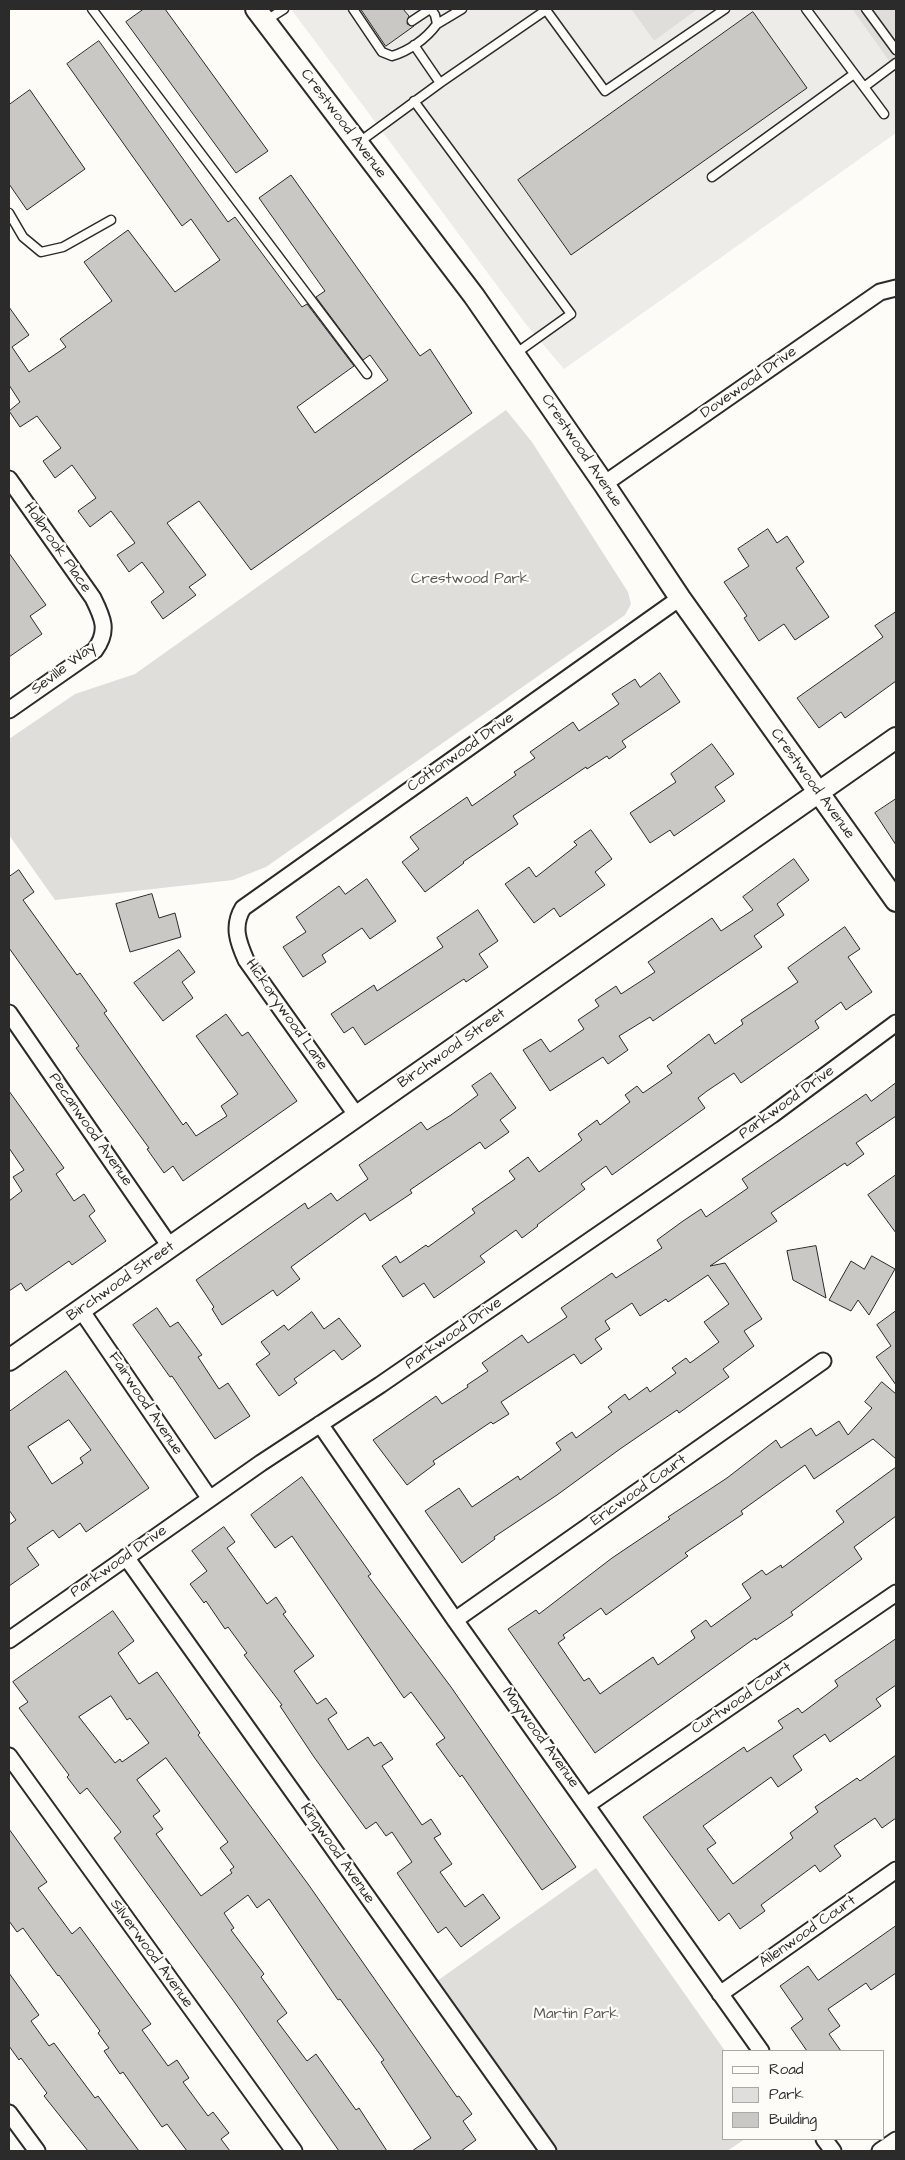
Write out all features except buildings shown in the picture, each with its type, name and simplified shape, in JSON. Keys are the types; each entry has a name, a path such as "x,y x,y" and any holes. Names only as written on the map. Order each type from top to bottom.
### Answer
{"street":[{"name":"Crestwood Avenue","path":"261,15 474,296 680,598 896,901"},
{"name":"Dovewood Drive","path":"604,484 880,292 896,288"},
{"name":"Holbrook Place","path":"9,479 93,598 104,619"},
{"name":"Cottonwood Drive","path":"243,908 680,598"},
{"name":"Seville Way","path":"9,710 95,650 102,641 104,619"},
{"name":"Birchwood Street","path":"9,1360 896,738"},
{"name":"Hickorywood Lane","path":"243,908 238,917 236,937 246,960 357,1116"},
{"name":"Pecanwood Avenue","path":"9,1013 171,1248"},
{"name":"Parkwood Drive","path":"9,1640 126,1556 380,1385 772,1115 896,1023"},
{"name":"Fairwood Avenue","path":"81,1310 210,1499"},
{"name":"Ericwood Court","path":"456,1620 823,1362"},
{"name":"Maywood Avenue","path":"320,1424 456,1620 760,2050"},
{"name":"Kingwood Avenue","path":"126,1556 543,2150"},
{"name":"Curtwood Court","path":"587,1805 896,1593"},
{"name":"Silverwood Avenue","path":"9,1756 294,2151"},
{"name":"Allenwood Court","path":"720,1994 896,1870"},
{"path":"9,2113 38,2151"},
{"path":"825,2140 833,2151"},
{"path":"880,2151 896,2140"}],"lane":[{"path":"92,9 367,374"},
{"path":"261,15 284,9"},
{"path":"353,9 370,27 381,43 382,52 392,56 403,53 430,34 436,24 462,9"},
{"path":"412,21 430,9 435,15 436,24"},
{"path":"358,143 414,101 547,9 605,91 725,9"},
{"path":"806,9 884,114"},
{"path":"866,9 896,50"},
{"path":"414,45 440,83"},
{"path":"864,87 896,63"},
{"path":"712,177 854,74"},
{"path":"414,101 570,314 515,354"},
{"path":"9,214 23,237 42,252 63,247 111,220"}],"shaded area":[{"path":"291,9 631,9 654,41 698,9 852,9 896,71 896,133 564,369 525,323"}],"green space":[{"path":"631,9 698,9 654,41"},
{"path":"852,9 896,9 896,71"},
{"name":"Crestwood Park","path":"506,410 532,442 628,592 631,604 625,615 266,867 233,880 55,900 9,835 9,739 75,694 135,674"},
{"name":"Martin Park","path":"596,1868 724,2050 722,2050 722,2140 744,2140 727,2151 548,2151 430,1986"}]}
